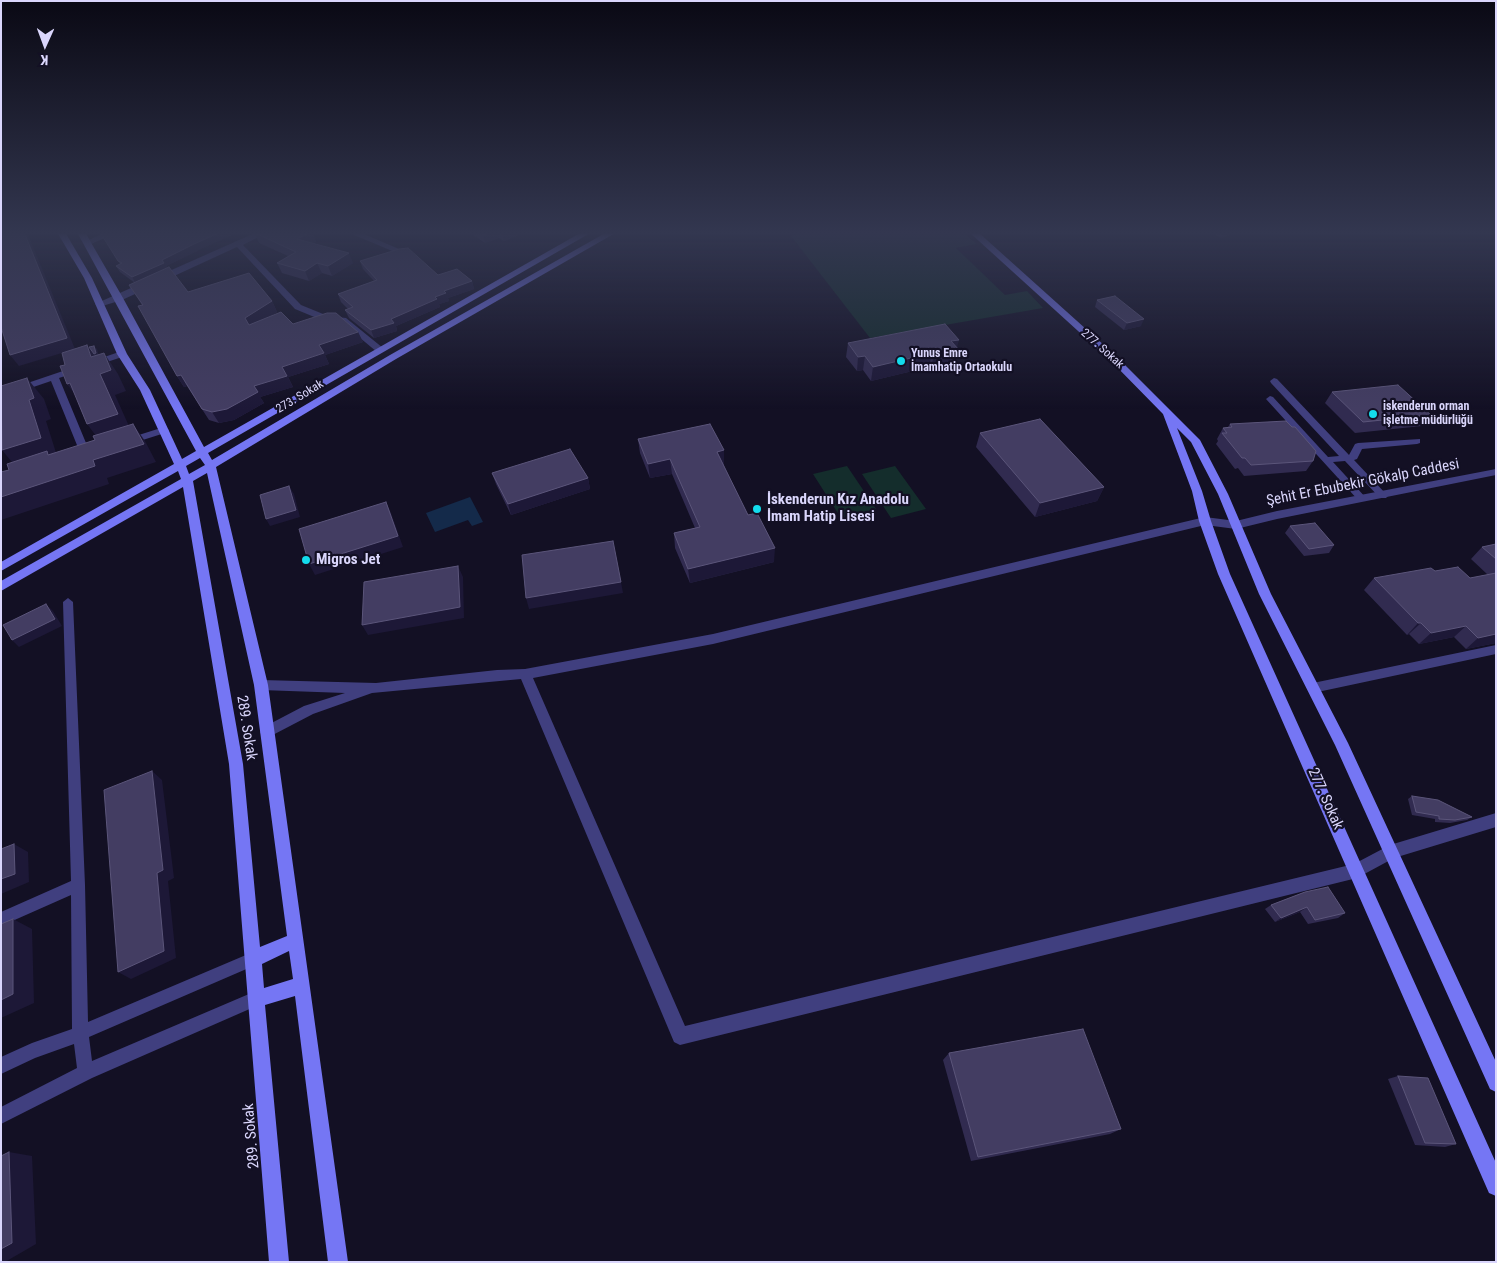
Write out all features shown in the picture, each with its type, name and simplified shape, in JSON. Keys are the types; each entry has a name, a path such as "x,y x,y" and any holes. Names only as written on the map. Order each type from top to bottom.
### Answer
{"street":[{"name":"289. Sokak","path":"93,291 122,354 145,390 186,480 236,764 279,1262"},
{"path":"115,291 187,427 210,465 261,685 338,1262"},
{"path":"99,304 135,291"},
{"path":"283,291 298,307 327,319 343,320 380,350"},
{"name":"273. Sokak","path":"1,567 484,291"},
{"name":"273. Sokak","path":"1,587 509,291"},
{"name":"277. Sokak","path":"1038,291 1113,358 1195,440 1223,494 1265,594 1341,743 1496,1083"},
{"path":"1,395 122,354"},
{"path":"54,377 86,455"},
{"name":"277. Sokak","path":"1164,408 1197,491 1205,521 1224,574 1496,1186"},
{"path":"120,444 164,430"},
{"name":"Şehit Er Ebubekir Gökalp Caddesi","path":"1236,525 1277,515 1382,496 1496,472"},
{"path":"261,685 376,688 497,675 525,674 713,639 1205,521 1236,525"},
{"path":"525,674 680,1036 1357,871 1390,852 1496,820"},
{"path":"268,732 309,710 376,688"},
{"path":"253,958 296,940"},
{"path":"256,999 302,985"}],"lane":[{"path":"1274,381 1382,496"},
{"path":"1270,399 1362,499"},
{"path":"1286,417 1306,415"},
{"path":"1326,460 1354,457 1358,446 1417,441"},
{"path":"68,602 78,885 80,1032 86,1072"},
{"path":"1313,688 1443,662 1496,649"},
{"path":"1,919 78,885"},
{"path":"1,1066 32,1051 253,958"},
{"path":"1,1116 86,1072 256,999"}],"green space":[{"path":"834,291 1001,291 1005,295 1027,291 1043,308 870,338"},
{"path":"847,466 876,509 841,518 813,474"},
{"path":"895,466 926,509 891,518 862,474"}],"water":[{"path":"470,497 483,522 472,526 468,520 435,532 426,513"}],"building":[{"path":"1,291 48,291 67,338 10,355 1,327"},
{"path":"133,291 264,291 272,301 245,318 249,325 281,312 293,324 327,313 336,313 358,332 319,345 324,353 282,367 287,376 254,386 258,392 227,409 212,412 202,409 181,375 177,376 138,306 143,305"},
{"path":"347,291 444,291 446,293 435,297 437,299 391,319 394,323 371,330 345,310 353,307 338,294"},
{"path":"1115,296 1144,319 1127,323 1097,300"},
{"path":"945,324 959,340 951,341 959,350 934,355 932,353 873,367 865,356 858,357 848,343"},
{"path":"87,345 91,357 104,353 111,370 100,374 118,414 87,424 70,383 67,384 60,366 65,365 62,353"},
{"path":"94,346 96,353 94,354 89,347"},
{"path":"27,378 34,398 29,400 41,438 2,450 1,386"},
{"path":"1398,385 1431,415 1363,422 1332,392"},
{"path":"1040,419 1104,487 1040,503 980,433"},
{"path":"1286,421 1292,427 1295,427 1316,451 1313,461 1251,465 1245,458 1242,458 1222,433 1227,433 1223,428 1232,427 1230,424"},
{"path":"133,424 144,444 93,460 95,466 1,497 1,472 9,470 7,464 47,451 48,455 95,440 93,436"},
{"path":"710,424 724,450 717,452 748,515 757,513 775,548 688,569 674,533 700,527 670,459 648,464 638,439"},
{"path":"570,449 588,478 508,504 492,473"},
{"path":"289,486 296,510 266,519 260,495"},
{"path":"386,502 398,536 309,564 299,529"},
{"path":"1315,523 1334,545 1309,549 1290,526"},
{"path":"613,541 621,582 526,598 522,555"},
{"path":"1496,544 1496,559 1482,547"},
{"path":"458,566 460,607 362,625 364,582"},
{"path":"1458,567 1470,578 1496,573 1496,634 1478,638 1466,626 1431,633 1421,623 1418,623 1374,578 1431,568 1435,571"},
{"path":"46,604 55,619 12,640 3,625"},
{"path":"152,771 163,870 157,873 164,951 118,972 104,790"},
{"path":"1412,796 1438,800 1472,817 1455,820 1439,819 1439,816 1416,812"},
{"path":"14,844 15,874 1,879 1,849"},
{"path":"1328,887 1345,913 1315,920 1307,907 1281,918 1271,905 1305,892"},
{"path":"13,919 13,994 1,1000 1,924"},
{"path":"1083,1029 1121,1129 978,1157 949,1053"},
{"path":"1398,1076 1428,1078 1456,1144 1425,1143"},
{"path":"9,1152 12,1243 1,1249 1,1156"}],"place":[{"name":"Yunus Emre İmamhatip Ortaokulu","path":"901,361"},
{"name":"iskenderun orman işletme müdürlüğü","path":"1373,414"},
{"name":"İskenderun Kız Anadolu İmam Hatip Lisesi","path":"757,509"},
{"name":"Migros Jet","path":"306,560"}]}
